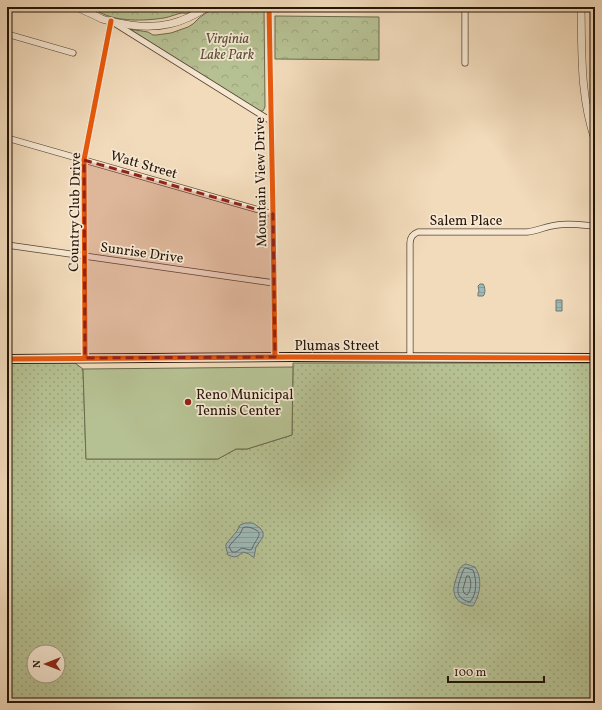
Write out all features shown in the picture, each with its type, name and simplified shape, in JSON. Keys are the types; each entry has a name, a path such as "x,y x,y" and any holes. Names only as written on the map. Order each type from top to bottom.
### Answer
{"main road":[{"name":"Plumas Street","path":"7,359 274,357 595,358"}],"street":[{"path":"77,7 103,19 149,27 164,26 182,21 207,7"},
{"name":"Mountain View Drive","path":"269,7 274,357"},
{"path":"465,7 465,63"},
{"path":"581,7 584,97 595,140"},
{"path":"111,21 271,121"},
{"name":"Country Club Drive","path":"85,358 84,160 111,21"},
{"path":"7,34 73,54"},
{"name":"Watt Street","path":"7,138 273,214"},
{"name":"Salem Place","path":"410,357 410,243 414,233 527,232 559,225 595,226"},
{"name":"Sunrise Drive","path":"7,245 274,283"}],"highlighted area":[{"path":"84,160 273,214 275,357 85,358"}],"green space":[{"name":"Virginia Lake Park","path":"91,7 199,7 186,14 182,13 164,18 148,20 131,20 114,18 98,12"},
{"name":"Virginia Lake Park","path":"221,7 264,7 265,107 263,111 259,111 129,29 148,32 153,35 171,33 188,27 206,13 215,11"},
{"path":"275,16 379,17 379,60 275,59"},
{"path":"7,363 75,363 83,369 86,459 218,459 236,449 247,449 292,435 293,363 595,363 595,703 7,703"},
{"name":"Reno Municipal Tennis Center","path":"293,367 292,435 247,449 236,449 218,459 86,459 83,369"}],"water":[{"path":"127,7 163,7 140,9"},
{"path":"483,284 484,286 485,292 483,296 478,296 478,286"},
{"path":"556,300 562,300 562,311 556,311"},
{"path":"245,523 253,523 263,532 263,537 256,547 254,557 243,552 234,557 228,555 226,544 240,525"},
{"path":"466,564 475,567 480,582 479,592 473,606 467,605 458,600 454,592 458,572 462,566"}],"cycle path":[{"path":"269,7 275,357"},
{"path":"85,358 84,160 111,21"},
{"path":"7,359 292,357 595,358"}],"place":[{"name":"Reno Municipal Tennis Center","path":"188,402"}]}
